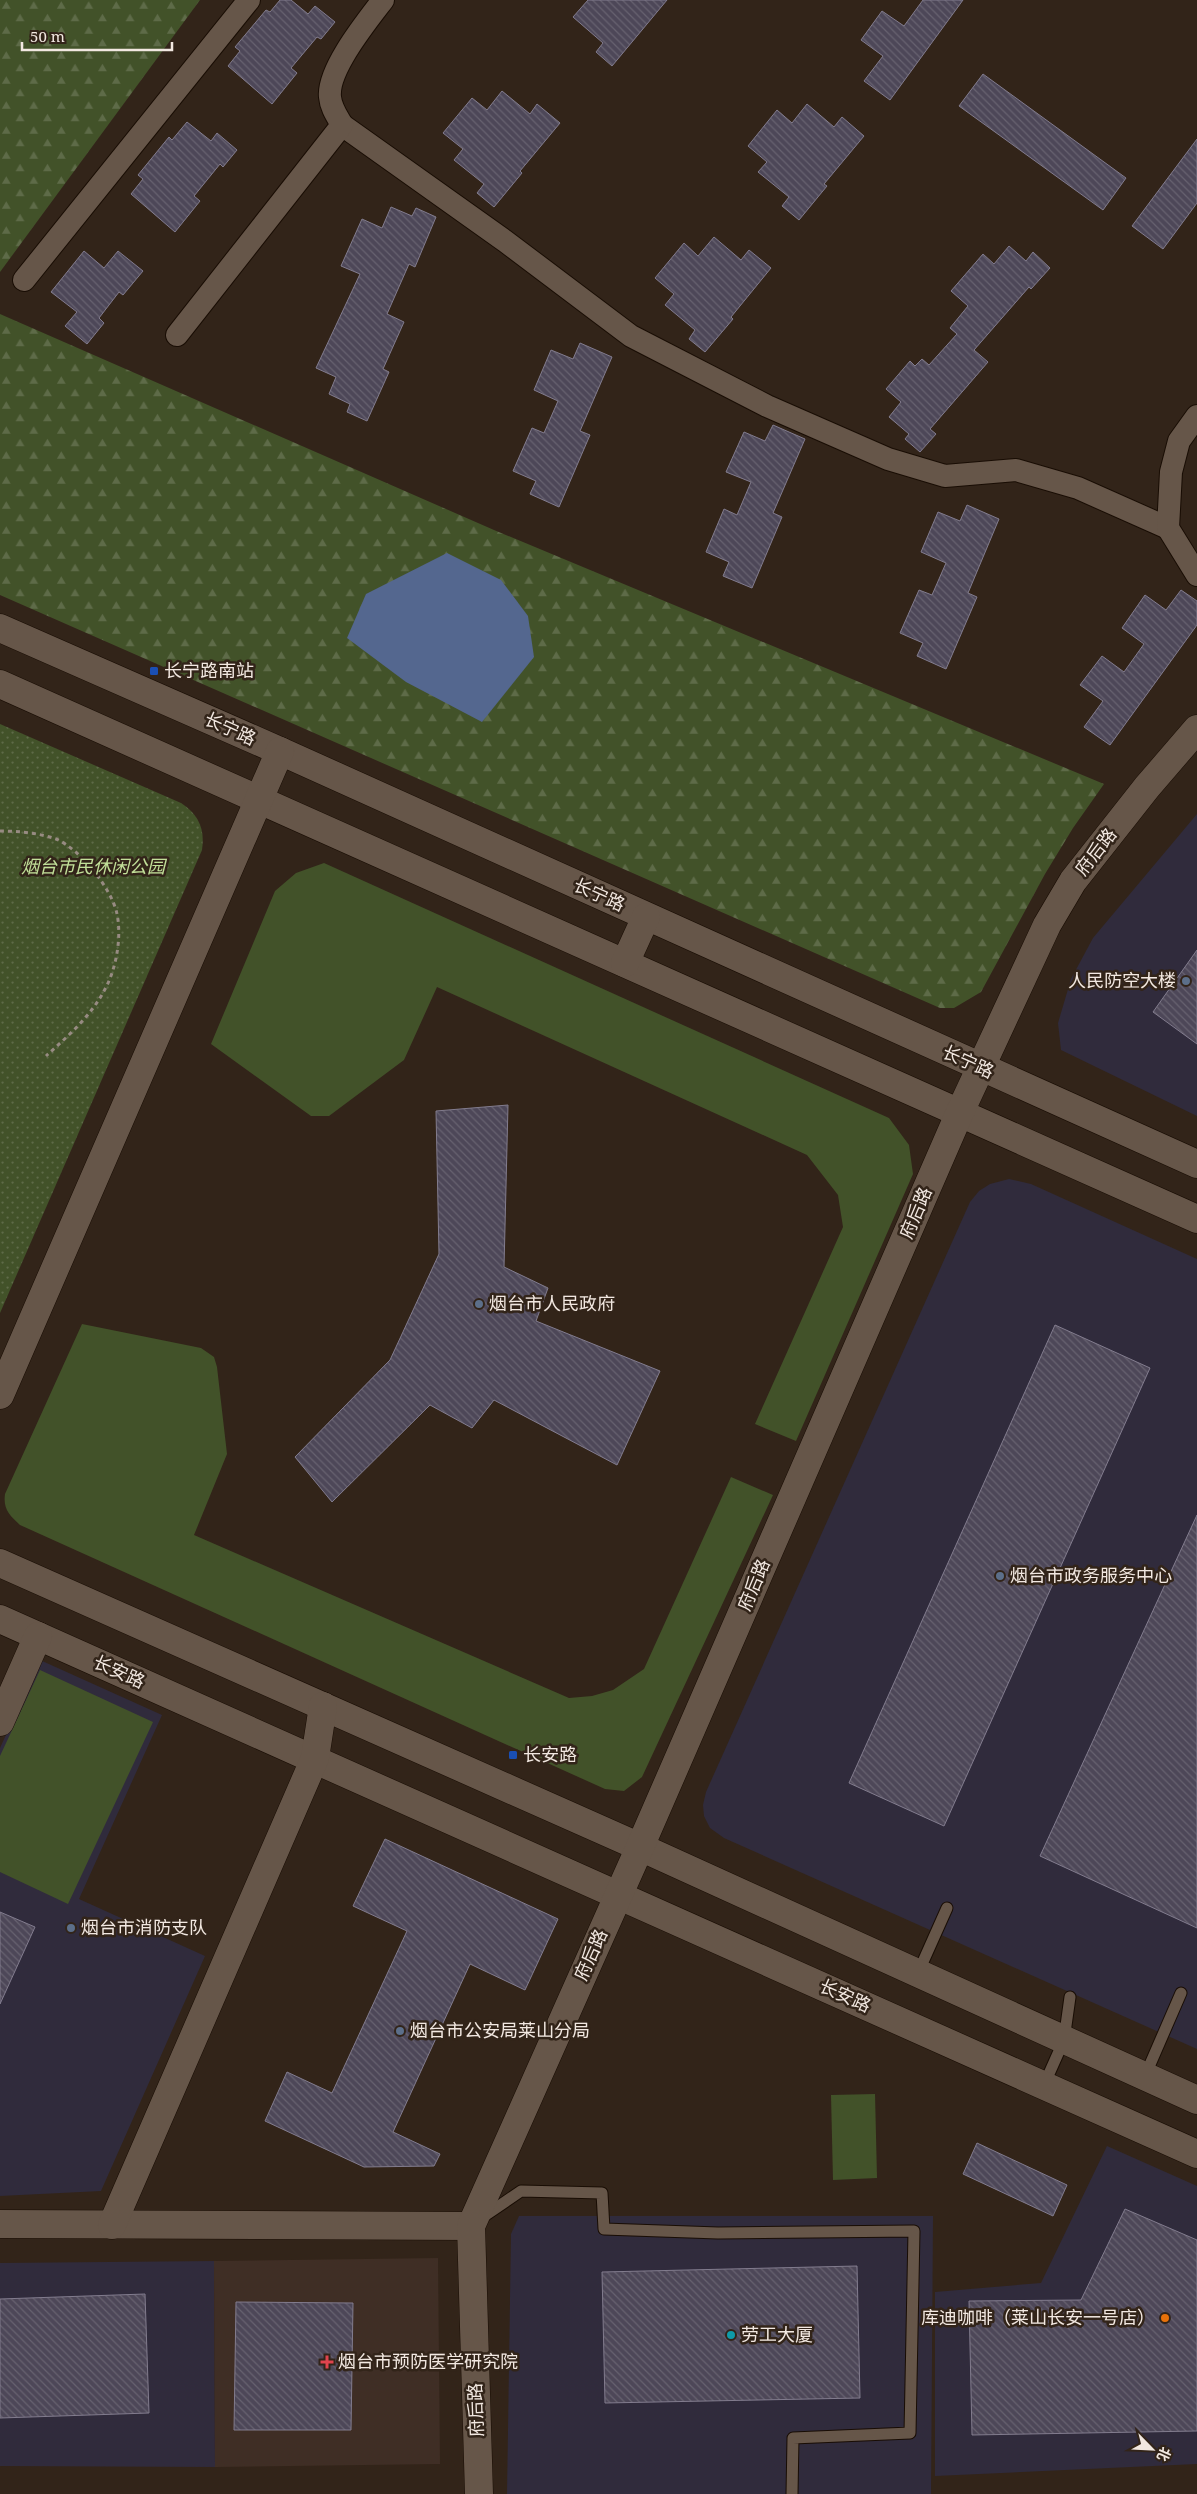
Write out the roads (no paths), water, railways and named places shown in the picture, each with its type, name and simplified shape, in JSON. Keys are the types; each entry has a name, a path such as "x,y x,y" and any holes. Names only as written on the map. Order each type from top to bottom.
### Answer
{"street":[{"path":"24,280 249,0"},
{"path":"383,0 353,39 339,65 329,95 333,110 342,125 505,241 631,336 767,406 888,459 945,476 1016,470 1078,488 1168,528 1197,575"},
{"path":"177,335 342,125"},
{"path":"1168,528 1171,472 1179,441 1197,416"},
{"name":"长宁路","path":"0,628 280,751 980,1068 1197,1164"},
{"path":"0,684 1197,1219"},
{"name":"府后路","path":"479,2494 471,2226 640,1847 960,1112 1047,925 1072,881 1147,787 1197,729"},
{"path":"0,1395 280,751"},
{"path":"625,963 646,917"},
{"path":"0,1563 640,1847 1197,2100"},
{"name":"长安路","path":"0,1619 315,1758 1197,2154"},
{"path":"0,1722 38,1636"},
{"path":"112,2225 315,1758 323,1706"},
{"path":"0,2224 471,2226"}],"lane":[{"path":"918,1973 947,1908"},
{"path":"1144,2076 1181,1993"},
{"path":"1044,2085 1064,2040 1070,1997"},
{"path":"471,2226 521,2191 602,2193 604,2230 718,2232 914,2231 910,2433 793,2438 792,2494"}],"water":[{"path":"447,553 501,580 528,616 534,657 482,722 406,682 347,638 366,594"}],"place":[{"name":"长宁路南站","path":"154,671"},
{"name":"人民防空大楼","path":"1186,981"},
{"name":"烟台市人民政府","path":"479,1304"},
{"name":"烟台市政务服务中心","path":"1000,1576"},
{"name":"长安路","path":"513,1755"},
{"name":"烟台市消防支队","path":"71,1928"},
{"name":"烟台市公安局莱山分局","path":"400,2031"},
{"name":"库迪咖啡（莱山长安一号店）","path":"1165,2318"},
{"name":"劳工大厦","path":"731,2335"},
{"name":"烟台市预防医学研究院","path":"327,2362"}],"park label":[{"name":"烟台市民休闲公园","path":"93,867"}]}
